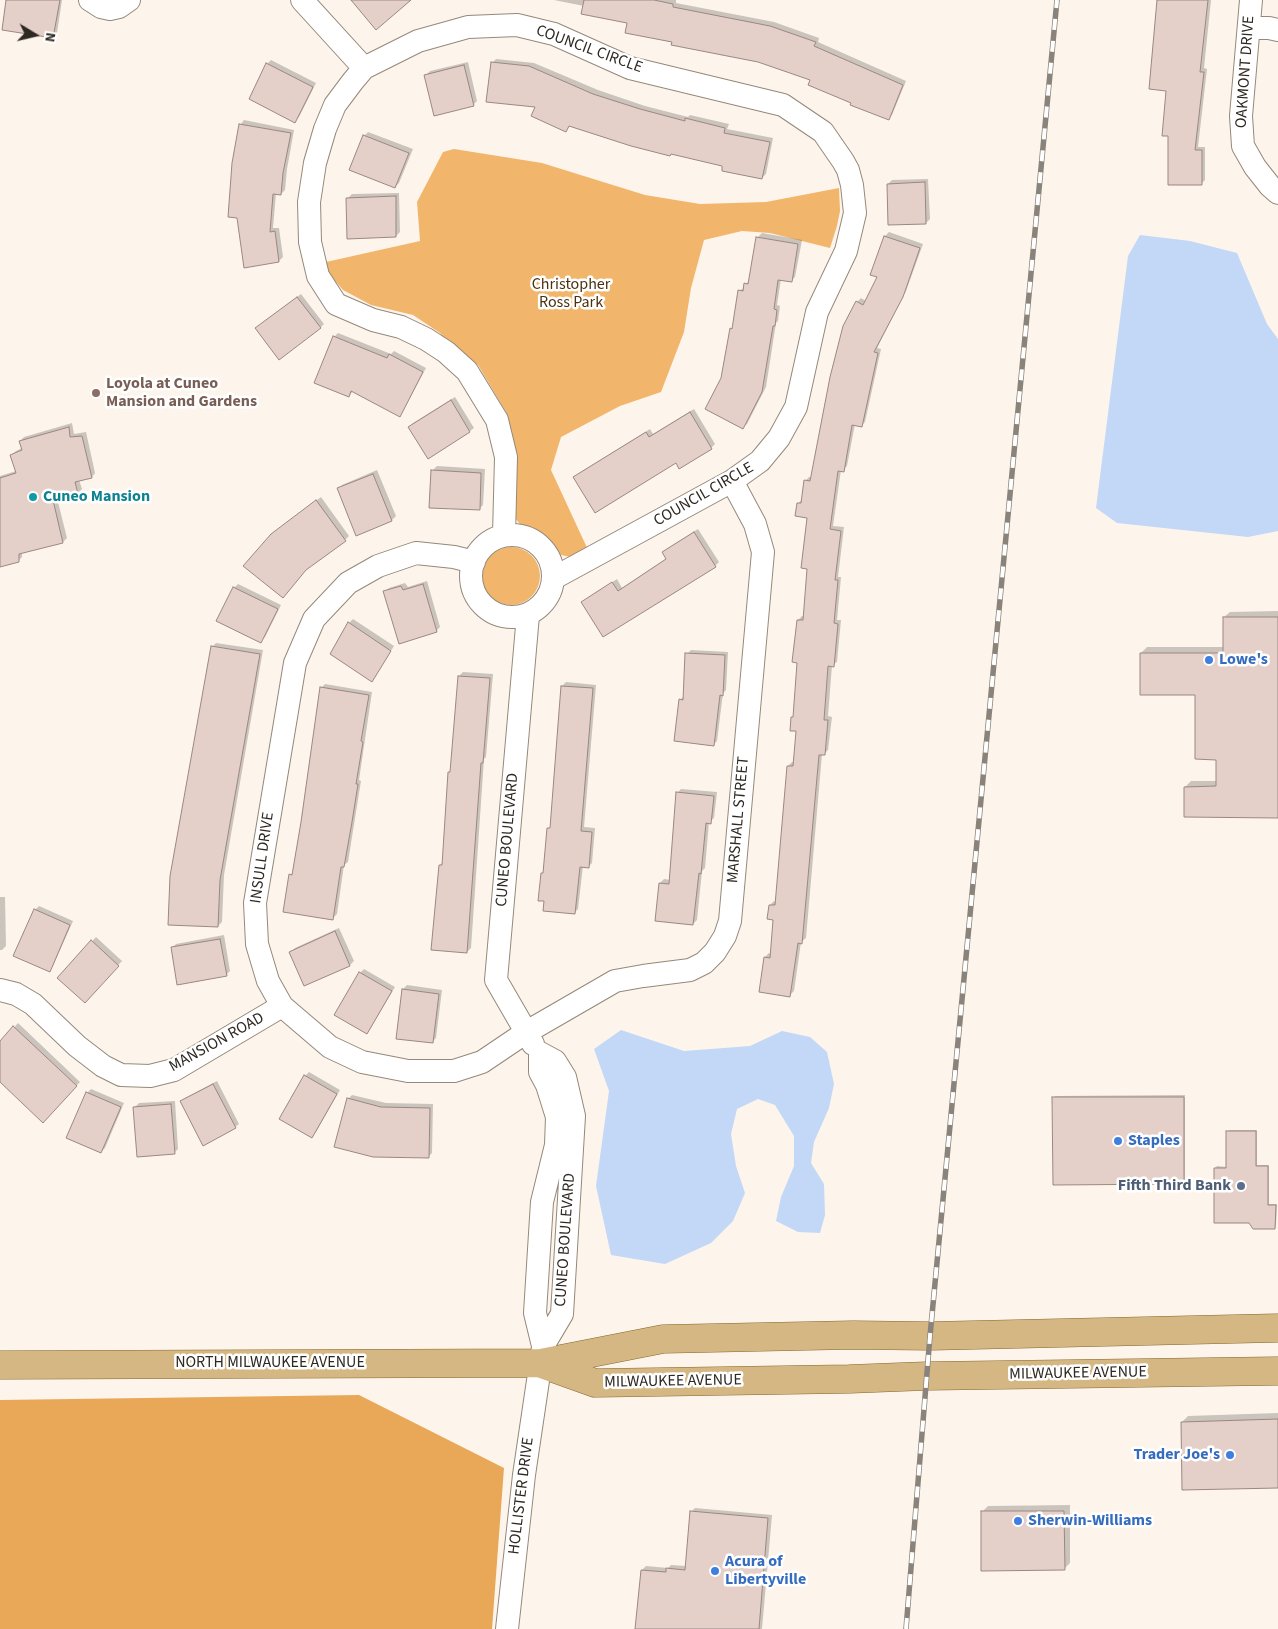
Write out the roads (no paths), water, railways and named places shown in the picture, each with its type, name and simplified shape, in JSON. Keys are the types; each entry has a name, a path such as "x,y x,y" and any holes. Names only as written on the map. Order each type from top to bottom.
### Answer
{"main road":[{"name":"MILWAUKEE AVENUE","path":"542,1354 663,1339 853,1335 930,1336 1278,1328"},
{"name":"MILWAUKEE AVENUE","path":"542,1354 596,1383 849,1380 927,1376 1278,1372"},
{"name":"NORTH MILWAUKEE AVENUE","path":"0,1365 542,1354"}],"street":[{"path":"90,0 101,7 110,9 119,7 130,0"},
{"path":"302,0 364,68"},
{"name":"OAKMONT DRIVE","path":"1251,0 1240,116 1243,146 1255,167 1278,193"},
{"name":"COUNCIL CIRCLE","path":"504,535 506,457 497,420 467,371 446,352 426,338 401,327 373,320 336,304 318,276 310,242 309,202 314,163 335,105 364,68 418,41 468,26 517,26 554,34 630,68 784,105 824,132 844,161 852,186 855,213 846,251 817,312 796,407 780,438 760,461 732,481 554,578"},
{"path":"1249,28 1278,30"},
{"name":"MARSHALL STREET","path":"525,1033 615,981 690,970 704,963 715,952 725,936 730,920 763,552 755,524 732,481"},
{"path":"516,534 540,544 548,554 553,566 552,590 538,609 528,615 504,617 493,613 476,596 472,585 471,574 478,552 494,539 504,535 516,534"},
{"name":"INSULL DRIVE","path":"474,562 454,557 416,554 378,566 348,583 314,619 295,663 255,903 257,944 268,981 282,1006 330,1047 362,1062 408,1070 454,1071 482,1062 525,1033"},
{"name":"CUNEO BOULEVARD","path":"528,615 496,980 525,1033 540,1053 554,1060 565,1077 574,1116 561,1170 542,1202 535,1313 542,1354"},
{"name":"MANSION ROAD","path":"0,990 16,994 33,1004 77,1046 103,1066 121,1075 150,1076 174,1070 282,1006"},
{"name":"HOLLISTER DRIVE","path":"507,1629 523,1483 542,1354"}],"water":[{"path":"1140,235 1190,241 1237,253 1267,324 1278,339 1278,531 1248,537 1117,523 1096,508 1128,256"},
{"path":"621,1030 684,1051 750,1046 782,1031 810,1037 827,1052 834,1084 829,1108 814,1142 811,1163 824,1184 825,1215 820,1233 798,1232 776,1221 781,1197 794,1166 794,1136 775,1105 758,1099 737,1109 731,1134 736,1166 745,1193 733,1221 711,1243 665,1264 611,1255 596,1186 609,1091 594,1049"}],"railway":[{"path":"906,1629 930,1336 1057,0"}],"place":[{"name":"Loyola at Cuneo Mansion and Gardens","path":"96,393"},
{"name":"Cuneo Mansion","path":"33,497"},
{"name":"Lowe's","path":"1209,660"},
{"name":"Staples","path":"1118,1141"},
{"name":"Fifth Third Bank","path":"1241,1186"},
{"name":"Trader Joe's","path":"1230,1455"},
{"name":"Sherwin-Williams","path":"1018,1521"},
{"name":"Acura of Libertyville","path":"715,1571"}],"park label":[{"name":"Christopher Ross Park","path":"571,294"}]}
